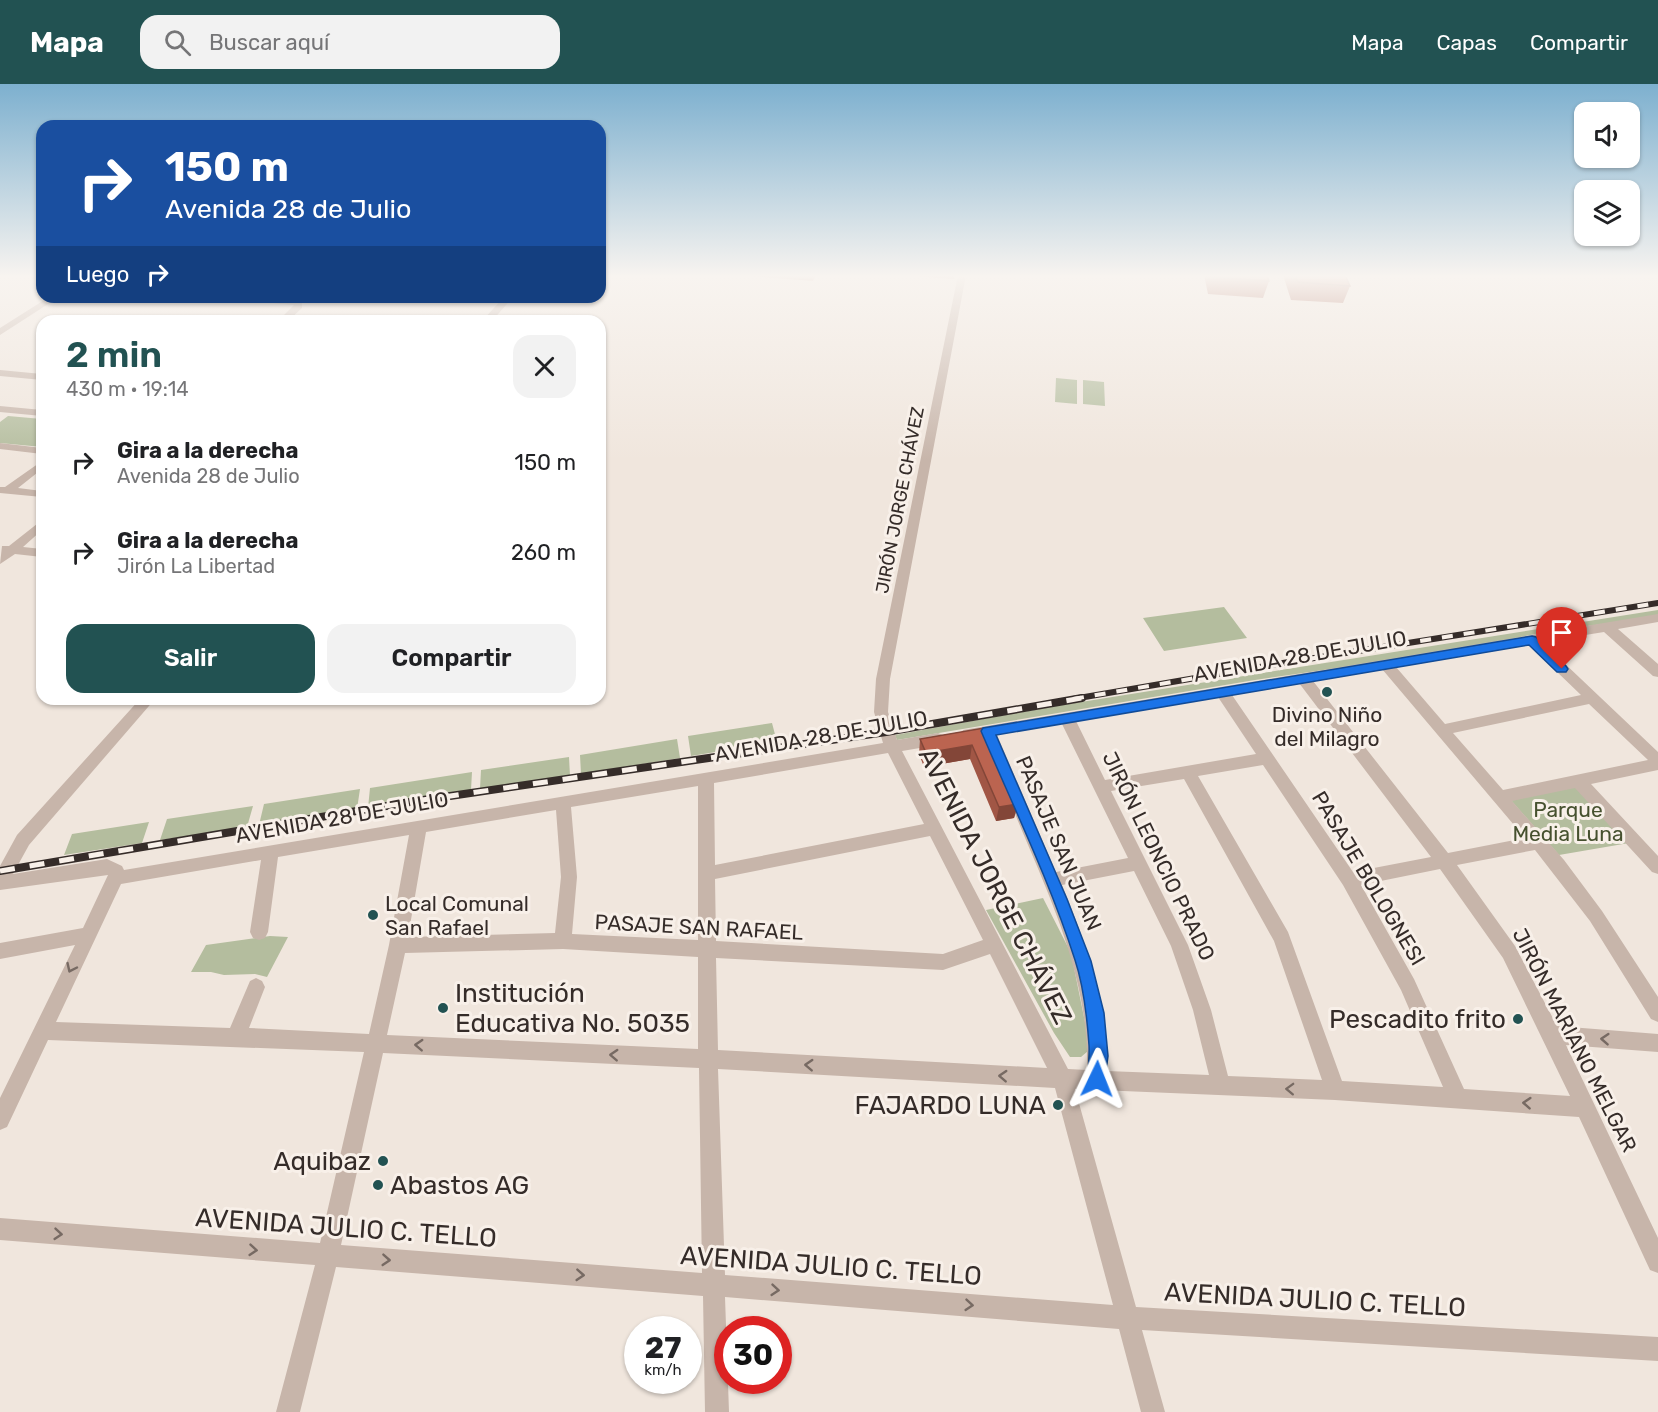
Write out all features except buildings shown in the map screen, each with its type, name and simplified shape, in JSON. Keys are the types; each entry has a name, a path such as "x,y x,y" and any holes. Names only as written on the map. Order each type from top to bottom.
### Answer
{"street":[{"name":"JIRÓN JORGE CHÁVEZ","path":"890,739 880,702 883,679 950,337"},
{"path":"0,373 36,377"},
{"path":"0,417 5,409 36,412"},
{"path":"0,447 36,450"},
{"path":"4,490 36,468"},
{"path":"4,490 36,493"},
{"path":"0,560 6,549 36,528"},
{"path":"6,549 36,552"},
{"name":"AVENIDA 28 DE JULIO","path":"116,878 706,778 890,739 988,731 1658,618"},
{"path":"1607,627 1658,672"},
{"path":"1532,640 1658,763"},
{"path":"1385,664 1539,842 1596,916 1658,1013"},
{"name":"JIRÓN MARIANO MELGAR","path":"1303,678 1445,862 1509,952 1551,1035 1658,1262"},
{"name":"PASAJE BOLOGNESI","path":"1222,692 1349,880 1408,985 1458,1099"},
{"path":"1442,729 1592,698"},
{"path":"0,883 23,840 143,705"},
{"name":"JIRÓN LEONCIO PRADO","path":"1067,718 1179,945 1192,977 1221,1086"},
{"name":"PASAJE SAN JUAN","path":"988,731 1079,949 1091,990 1098,1034 1097,1079"},
{"name":"AVENIDA JORGE CHÁVEZ","path":"890,739 1062,1079 1153,1412"},
{"path":"1101,787 1267,758"},
{"path":"1500,797 1658,763"},
{"path":"1188,772 1282,938 1335,1090"},
{"path":"706,778 708,1059 717,1412"},
{"path":"1578,781 1658,867"},
{"path":"563,803 569,877 563,941"},
{"path":"288,1412 327,1256 398,945 419,827"},
{"path":"708,873 934,829"},
{"path":"1349,880 1539,842"},
{"path":"259,932 271,851"},
{"path":"1052,880 1138,863"},
{"path":"0,883 107,866 116,871 116,878 87,934 0,1120"},
{"path":"0,951 87,934"},
{"name":"PASAJE SAN RAFAEL","path":"398,945 563,941 943,962 957,959 994,944"},
{"path":"236,1037 256,987"},
{"path":"42,1031 236,1037 708,1059 1062,1079 1335,1090 1585,1107"},
{"path":"1551,1035 1658,1043"},
{"name":"AVENIDA JULIO C. TELLO","path":"0,1229 1128,1318 1658,1348"}],"green space":[{"path":"1056,378 1077,380 1077,404 1055,402"},
{"path":"1083,380 1104,382 1105,406 1083,404"},
{"path":"8,416 36,418 36,446 0,443 0,422"},
{"path":"1224,607 1247,638 1164,651 1143,618"},
{"path":"1658,610 1658,617 1556,630 1434,654 1255,680 897,740 895,735 1056,706"},
{"path":"772,723 777,742 691,756 688,736"},
{"path":"677,739 680,758 581,774 580,755"},
{"path":"569,757 570,776 480,789 481,770"},
{"path":"472,772 471,790 368,808 370,788"},
{"name":"Parque Media Luna","path":"1577,786 1629,843 1559,855 1509,798"},
{"path":"360,789 357,809 259,825 264,804"},
{"path":"253,806 247,827 160,840 167,819"},
{"path":"149,822 142,843 64,855 72,834"},
{"path":"1043,898 1071,953 1086,1027 1088,1051 1081,1057 1070,1057 1054,1033 986,910"},
{"path":"270,936 288,937 267,977 255,974 224,975 211,972 191,972 206,945"}],"railway":[{"path":"1073,699 1658,603"},
{"path":"0,871 416,801 886,732 1082,698"}],"place":[{"name":"Divino Niño del Milagro","path":"1327,692"},
{"name":"Local Comunal San Rafael","path":"373,915"},
{"name":"Institución Educativa No. 5035","path":"443,1008"},
{"name":"Pescadito frito","path":"1518,1019"},
{"name":"FAJARDO LUNA","path":"1058,1105"},
{"name":"Aquibaz","path":"383,1161"},
{"name":"Abastos AG","path":"378,1185"}],"route":[{"path":"1097,1079 1099,1056 1096,1013 1083,961 1060,899 988,731 1532,640 1562,669"}]}
